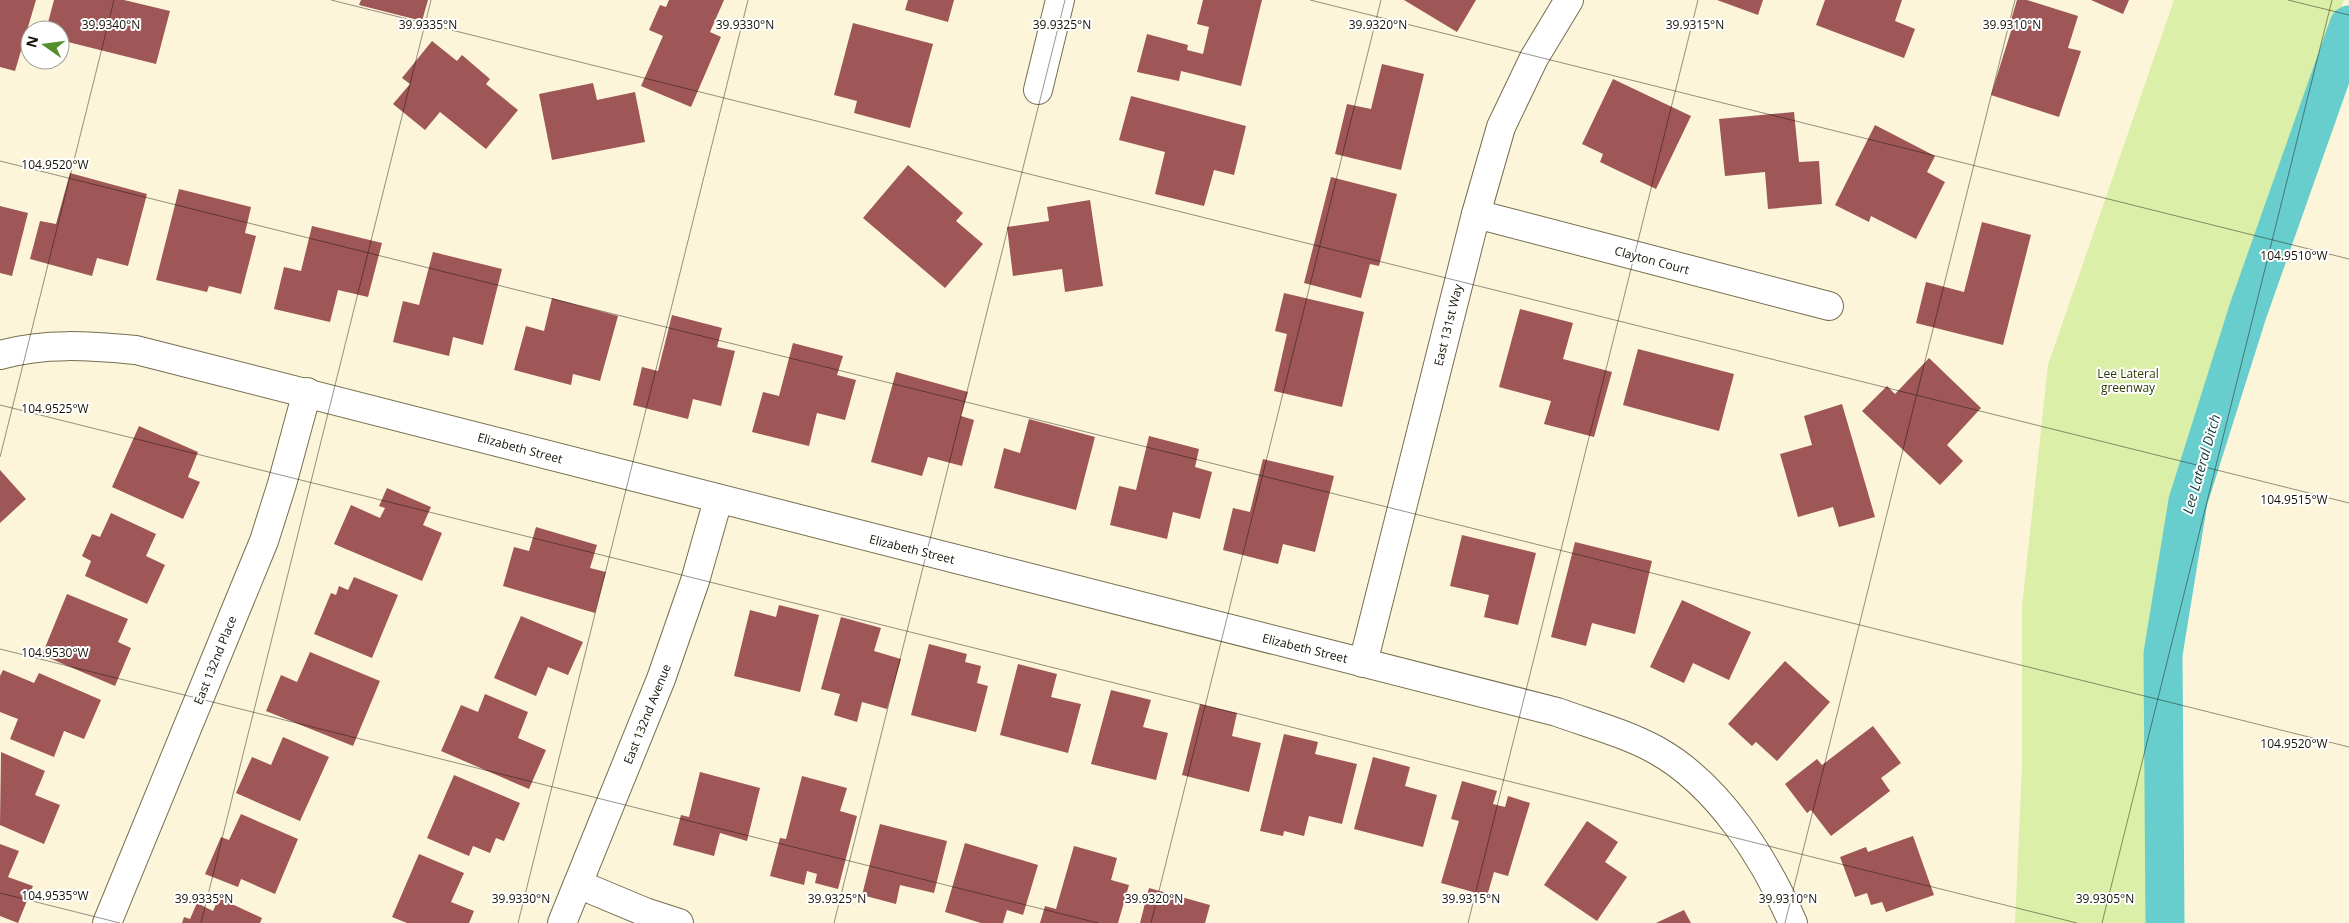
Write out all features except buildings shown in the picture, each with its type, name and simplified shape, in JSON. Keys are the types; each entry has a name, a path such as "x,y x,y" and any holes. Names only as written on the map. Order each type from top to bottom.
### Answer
{"street":[{"path":"1038,90 1060,0"},
{"name":"East 131st Way","path":"1363,663 1476,214 1500,127 1534,58 1569,0"},
{"name":"Clayton Court","path":"1476,214 1828,306"},
{"name":"Elizabeth Street","path":"0,355 47,346 136,350 307,392 718,500 1557,712 1633,738 1658,751 1688,773 1725,810 1761,857 1793,923"},
{"name":"East 132nd Place","path":"107,923 264,541 307,392"},
{"name":"East 132nd Avenue","path":"562,923 662,679 696,580 718,500"},
{"path":"578,884 645,912 679,923"}],"green space":[{"name":"Lee Lateral greenway","path":"2174,0 2344,0 2251,248 2167,533 2155,698 2153,923 2015,923 2022,765 2022,606 2048,365"}],"waterway":[{"name":"Lee Lateral Ditch","path":"2165,923 2163,654 2188,501 2248,311 2349,25"}]}
